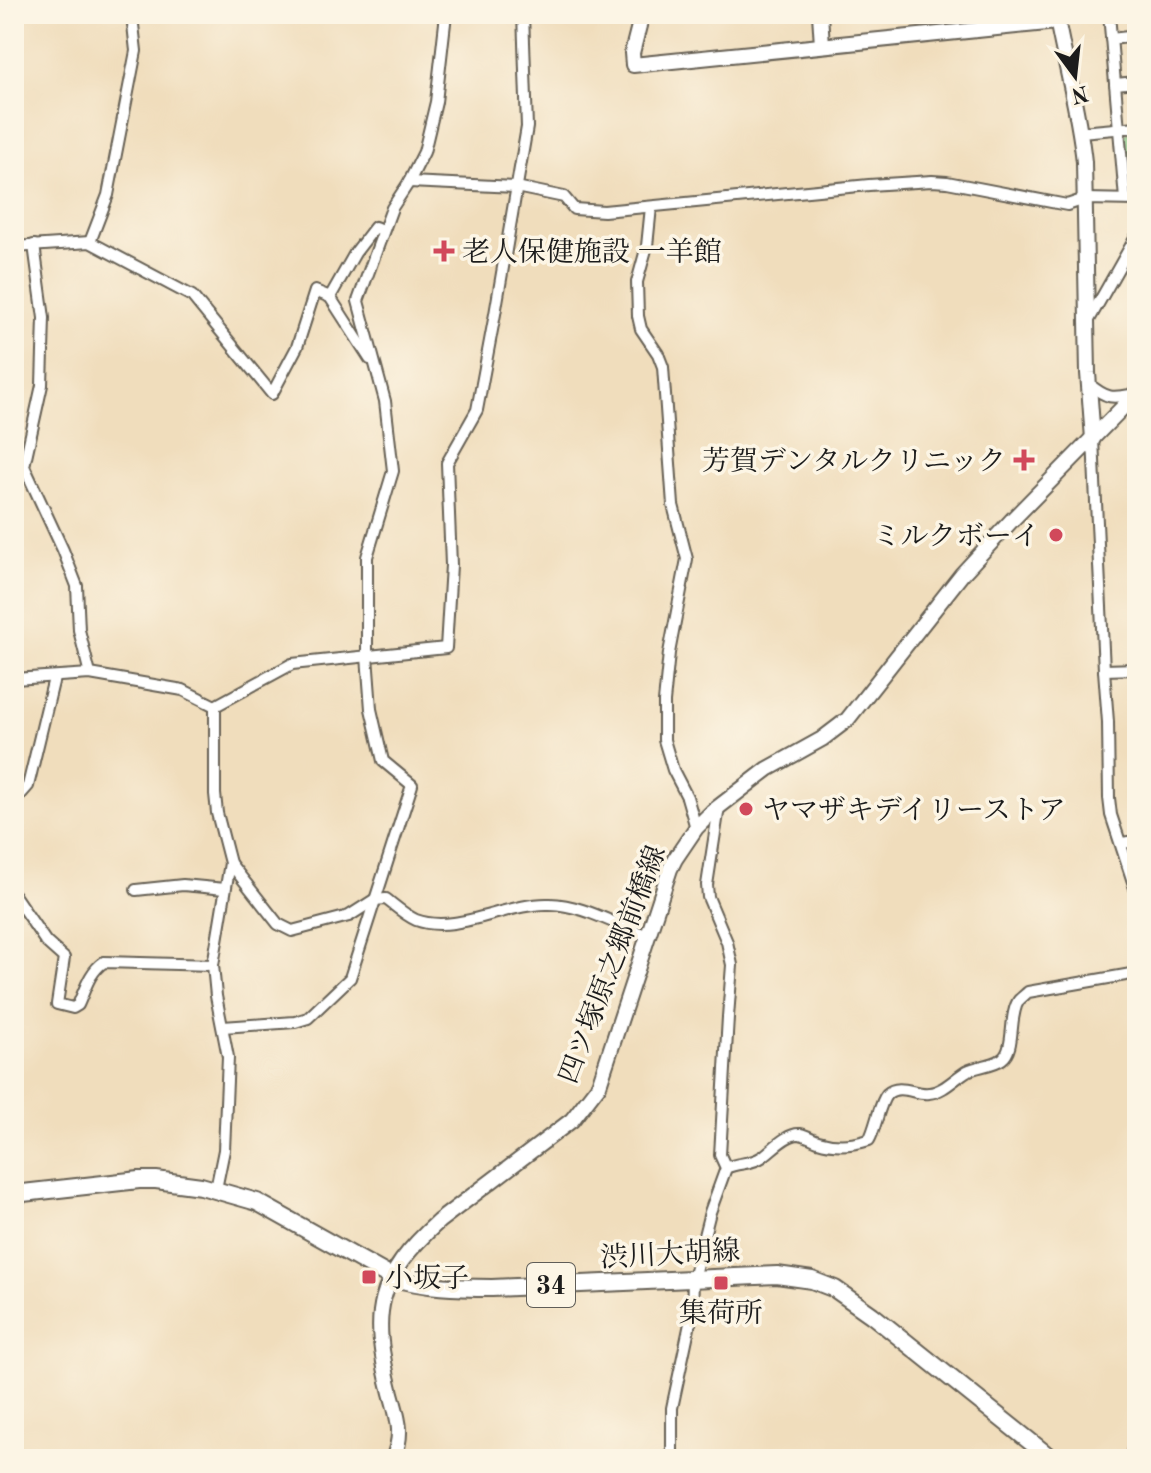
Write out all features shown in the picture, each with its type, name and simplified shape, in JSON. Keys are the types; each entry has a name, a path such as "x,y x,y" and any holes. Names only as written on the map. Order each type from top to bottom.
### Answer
{"main road":[{"path":"642,14 632,53 633,65 1057,18 1081,132 1093,439"},
{"path":"820,14 822,45"},
{"name":"四ツ塚原之郷前橋線","path":"393,1459 400,1443 399,1422 388,1381 380,1330 382,1297 391,1277 407,1252 439,1221 555,1133 584,1107 599,1085 670,869 685,843 719,807 768,769 822,739 847,720 962,574 1137,393"},
{"name":"渋川大胡線","path":"14,1194 139,1180 216,1189 257,1202 391,1277 413,1284 450,1288 777,1275 812,1280 835,1289 872,1315 1052,1459"}],"street":[{"path":"90,242 108,195 136,51 132,16 128,14"},
{"path":"223,1027 295,1022 308,1018 350,978 412,785 383,761 371,709 367,656 367,557 393,471 385,401 358,301 382,230 424,152 436,102 446,14"},
{"path":"215,706 292,664 446,648 451,565 447,463 477,410 527,127 523,14"},
{"path":"409,182 516,187 564,197 574,209 604,211 932,181 1067,205 1085,199 1131,199 1120,128 1109,14"},
{"path":"1111,39 1137,36"},
{"path":"1115,84 1137,82"},
{"path":"1081,132 1137,127"},
{"path":"651,207 647,246 637,282 638,316 641,329 663,367 673,505 687,559 669,653 664,740 696,828"},
{"path":"330,297 355,253 375,227 382,230"},
{"path":"1087,323 1137,235"},
{"path":"14,247 90,242 192,296 272,394 297,347 315,291 330,297 377,371"},
{"path":"34,245 44,318 42,385 24,466 77,586 79,630 90,674"},
{"path":"1089,384 1100,394 1114,397 1137,393"},
{"path":"1093,439 1109,798 1111,815 1137,894"},
{"path":"1104,670 1137,669"},
{"path":"14,679 90,674 183,690 215,706"},
{"path":"14,802 28,786 54,678"},
{"path":"215,706 215,794 230,863 278,924 292,931 349,916 374,900 386,899 418,920 443,923 537,904 559,904 649,936"},
{"path":"672,1459 672,1408 692,1314 693,1279 710,1212 726,1168 720,1155 732,965 727,942 708,897 707,885 719,807"},
{"path":"1121,843 1137,841"},
{"path":"216,1189 224,1150 228,1057 213,965 230,863"},
{"path":"136,890 183,885 225,889"},
{"path":"14,895 46,942 64,958 57,1004 73,1008 78,1005 90,976 104,962 213,965"},
{"path":"726,1168 759,1160 790,1136 798,1134 821,1142 857,1144 869,1140 885,1097 892,1091 934,1093 968,1070 999,1061 1006,1055 1014,1011 1019,999 1028,992 1137,973"},
{"path":"1131,1459 1137,1425"}],"green space":[{"path":"1137,131 1137,196 1130,194 1124,135"}],"place":[{"name":"老人保健施設 一羊館","path":"444,251"},
{"name":"芳賀デンタルクリニック","path":"1024,460"},
{"name":"ミルクボーイ","path":"1056,535"},
{"name":"ヤマザキデイリーストア","path":"746,809"},
{"name":"小坂子","path":"369,1277"},
{"name":"集荷所","path":"721,1283"}]}
